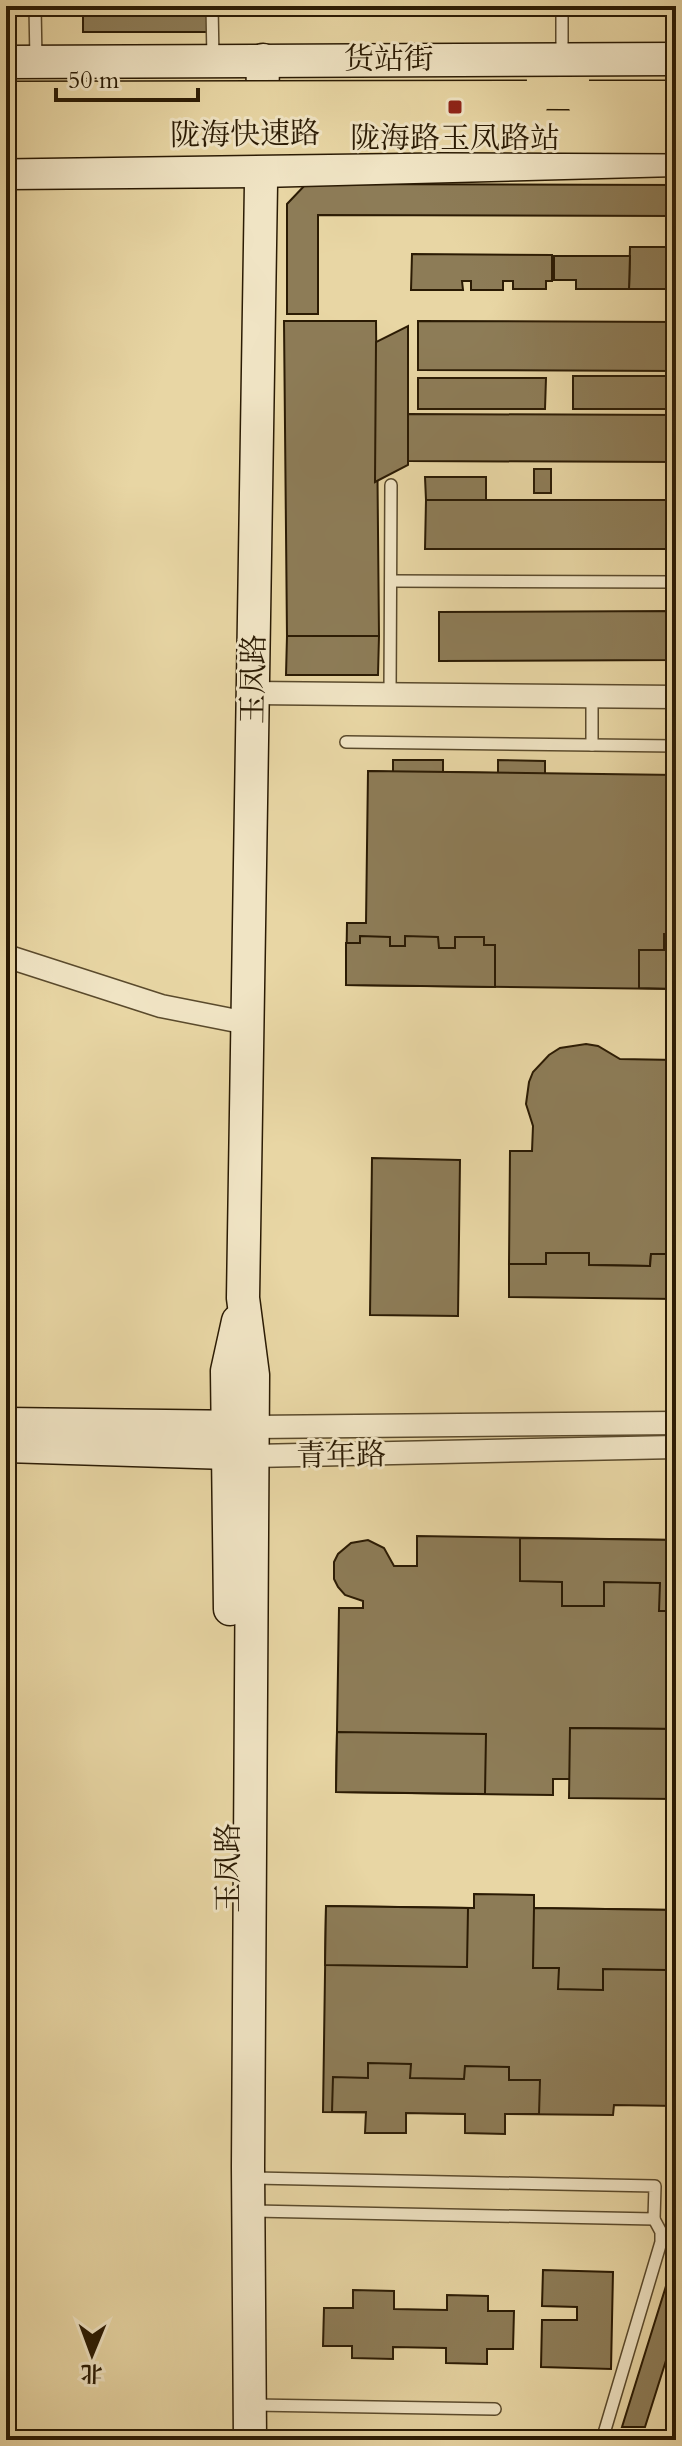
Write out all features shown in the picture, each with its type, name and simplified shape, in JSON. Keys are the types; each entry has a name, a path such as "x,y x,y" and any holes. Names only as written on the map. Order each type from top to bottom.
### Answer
{"highway":[{"name":"陇海快速路","path":"6,103 676,102"},
{"name":"陇海快速路","path":"6,137 456,131 676,132"}],"street":[{"name":"货站街","path":"21,62 676,59"},
{"name":"玉凤路","path":"250,2440 240,1441 227,1371 243,1298 263,60"},
{"path":"6,173 261,171 676,160"},
{"path":"253,693 676,697"},
{"path":"6,956 161,1006 247,1023"},
{"name":"青年路","path":"6,1446 240,1441 676,1423"},
{"name":"青年路","path":"6,1424 240,1441 676,1447"},
{"name":"玉凤路","path":"228,2440 226,2167 230,1582 240,1441"}],"lane":[{"path":"21,62 35,6"},
{"path":"212,6 213,59"},
{"path":"562,6 562,59"},
{"path":"390,694 391,485"},
{"path":"391,581 676,582"},
{"path":"592,696 592,745"},
{"path":"346,742 676,746"},
{"path":"248,2178 655,2186 654,2219 661,2232 661,2242 602,2440"},
{"path":"248,2211 654,2219"},
{"path":"250,2404 495,2409"}],"building":[{"path":"6,6 26,6 26,15 6,15"},
{"path":"42,6 75,6 75,15 42,15"},
{"path":"83,11 207,11 207,32 83,32"},
{"path":"306,184 676,185 676,216 318,215 318,314 287,314 287,204"},
{"path":"630,247 676,247 676,289 629,289"},
{"path":"412,254 552,255 552,281 546,281 546,289 513,289 513,281 503,281 503,290 471,290 471,281 462,281 463,290 411,290"},
{"path":"554,256 630,256 629,289 576,289 576,280 554,280"},
{"path":"284,321 376,321 379,636 287,636"},
{"path":"418,321 676,322 676,371 418,370"},
{"path":"408,326 408,465 375,482 376,342"},
{"path":"573,376 676,376 676,409 573,409"},
{"path":"418,378 546,378 545,409 418,409"},
{"path":"408,414 676,415 676,462 408,461"},
{"path":"534,469 551,469 551,493 534,493"},
{"path":"425,477 486,477 486,500 426,500"},
{"path":"426,500 676,500 676,549 425,549"},
{"path":"676,611 676,660 439,661 439,612"},
{"path":"287,636 379,636 378,675 286,675"},
{"path":"393,760 443,760 443,772 498,773 498,760 545,761 545,774 580,774 579,814 543,814 542,828 500,827 500,813 445,813 445,826 407,826 406,812 368,812 368,771 393,772"},
{"path":"675,766 676,813 648,813 648,775 675,775"},
{"path":"368,771 676,775 676,989 346,985 347,923 366,923"},
{"path":"664,934 676,934 676,989 639,988 639,950 664,950"},
{"path":"360,936 390,937 390,946 405,946 405,936 438,937 439,948 455,948 455,937 484,937 484,945 495,945 495,987 346,985 346,943 360,943"},
{"path":"586,1044 598,1046 620,1059 676,1060 676,1254 651,1254 650,1266 589,1265 589,1253 546,1253 546,1264 509,1264 510,1151 532,1151 533,1126 526,1104 529,1082 533,1072 549,1055 560,1048"},
{"path":"372,1158 460,1160 458,1316 370,1315"},
{"path":"546,1253 589,1253 589,1265 650,1266 651,1254 676,1254 676,1299 509,1297 509,1264 546,1264"},
{"path":"417,1536 676,1540 676,1729 570,1728 570,1779 553,1779 553,1795 336,1792 339,1608 363,1608 363,1601 345,1595 338,1587 334,1579 334,1562 351,1543 368,1540 384,1548 394,1566 417,1566"},
{"path":"520,1538 676,1540 676,1611 659,1611 660,1583 604,1582 604,1606 562,1606 562,1582 520,1581"},
{"path":"570,1728 676,1729 676,1799 569,1798"},
{"path":"337,1732 486,1734 485,1794 336,1792"},
{"path":"474,1894 534,1895 534,1908 676,1910 676,2106 614,2105 613,2115 323,2112 326,1906 474,1908"},
{"path":"326,1906 468,1908 467,1967 325,1965"},
{"path":"534,1908 676,1910 676,1991 667,1991 667,1970 603,1969 603,1990 558,1989 559,1968 533,1968"},
{"path":"368,2063 411,2064 410,2078 464,2079 465,2066 509,2067 509,2080 540,2080 539,2114 505,2114 505,2134 465,2133 465,2114 406,2113 406,2133 365,2133 366,2112 332,2112 333,2077 368,2078"},
{"path":"676,2254 676,2351 669,2351 645,2427 622,2427"},
{"path":"543,2270 613,2272 611,2369 541,2367 542,2320 577,2320 577,2307 542,2306"},
{"path":"353,2290 394,2291 394,2309 447,2310 447,2295 488,2296 488,2311 514,2311 513,2349 487,2349 487,2364 446,2363 446,2348 393,2347 393,2359 352,2358 352,2346 323,2346 324,2308 353,2308"},
{"path":"620,2433 672,2436 671,2440 617,2440"}],"place":[{"name":"陇海路玉凤路站","path":"455,107"}]}
